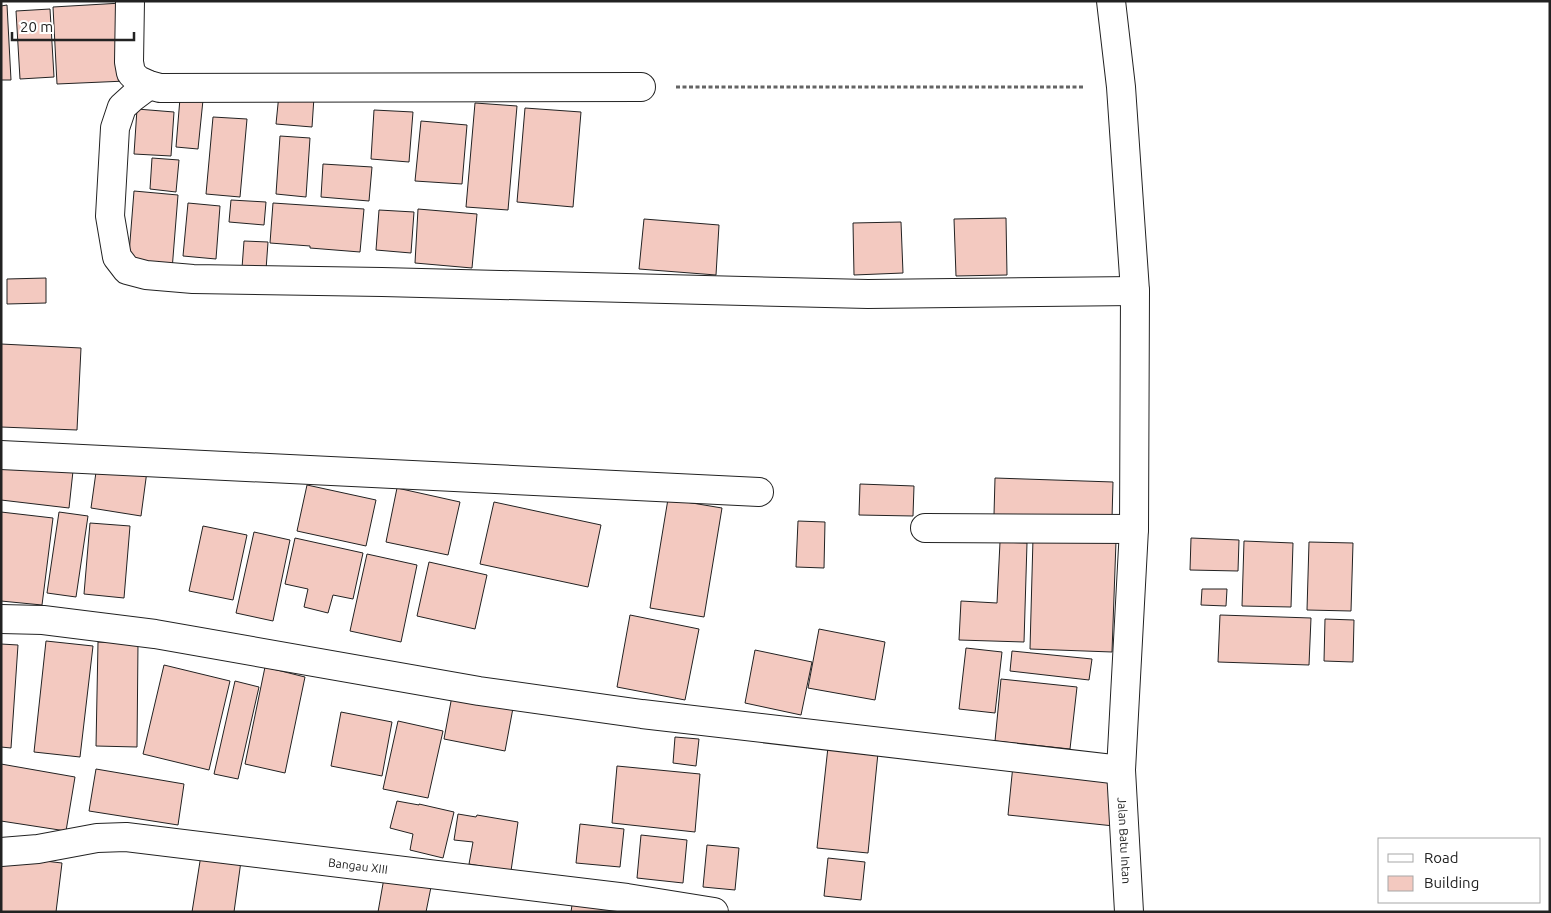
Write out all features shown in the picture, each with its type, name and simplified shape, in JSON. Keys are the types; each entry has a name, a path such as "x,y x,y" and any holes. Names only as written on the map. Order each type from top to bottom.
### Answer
{"street":[{"path":"130,1 129,62 131,73 138,80 160,88 641,88"},
{"name":"Jalan Batu Intan","path":"1111,1 1121,87 1134,292 1134,529 1121,770 1129,912"},
{"path":"148,85 122,108 115,128 110,216 117,257 127,270 146,274 194,279 858,294 1134,292"},
{"path":"1,455 758,492"},
{"path":"924,528 1134,529"},
{"path":"1,619 43,620 154,634 479,691 642,714 1121,770"},
{"name":"Bangau XIII","path":"1,852 38,850 97,838 126,837 628,898 714,912"}],"path":[{"path":"641,88 1121,87"}],"building":[{"path":"122,3 126,81 57,84 53,7"},
{"path":"7,5 11,80 1,80 1,6"},
{"path":"50,9 54,77 20,79 16,11"},
{"path":"279,94 314,97 312,127 276,124"},
{"path":"180,98 203,100 198,149 176,147"},
{"path":"475,103 517,106 508,210 466,207"},
{"path":"525,108 581,112 573,207 517,202"},
{"path":"137,109 174,112 171,156 134,154"},
{"path":"374,110 413,112 409,162 371,159"},
{"path":"213,117 247,119 240,197 206,194"},
{"path":"421,121 467,125 462,184 415,181"},
{"path":"280,136 310,138 306,197 276,194"},
{"path":"152,158 179,160 176,192 150,189"},
{"path":"323,164 372,167 369,201 321,197"},
{"path":"134,191 178,195 172,270 128,267"},
{"path":"231,200 266,202 264,225 229,222"},
{"path":"188,203 220,206 216,259 183,256"},
{"path":"273,203 364,209 360,252 270,243"},
{"path":"418,209 477,214 472,268 415,263"},
{"path":"379,210 414,212 411,253 376,250"},
{"path":"1006,218 1007,275 956,276 954,219"},
{"path":"644,219 719,225 716,275 639,269"},
{"path":"901,222 903,273 854,275 853,223"},
{"path":"244,241 268,242 266,270 242,268"},
{"path":"46,278 46,303 7,304 7,279"},
{"path":"1,344 81,348 77,430 1,427"},
{"path":"1,462 73,471 69,508 1,500"},
{"path":"97,465 147,471 141,516 91,508"},
{"path":"995,478 1113,482 1112,519 994,515"},
{"path":"860,484 914,486 913,516 859,515"},
{"path":"307,485 376,500 366,546 297,531"},
{"path":"397,488 460,502 448,555 386,542"},
{"path":"668,499 722,508 704,617 650,608"},
{"path":"494,502 601,525 588,587 480,564"},
{"path":"1,512 53,518 42,605 1,601"},
{"path":"59,512 88,516 76,597 47,593"},
{"path":"798,521 825,522 824,568 796,567"},
{"path":"90,523 130,526 124,598 84,594"},
{"path":"203,526 247,535 233,600 189,591"},
{"path":"254,532 290,540 273,621 236,613"},
{"path":"295,538 363,553 353,599 333,595 328,613 304,607 308,589 285,584"},
{"path":"1033,538 1116,541 1112,652 1030,649"},
{"path":"1191,538 1239,540 1238,571 1190,570"},
{"path":"1244,541 1293,543 1291,607 1242,606"},
{"path":"1000,542 1027,543 1024,642 959,640 961,601 997,603"},
{"path":"1309,542 1353,543 1351,611 1307,610"},
{"path":"367,554 417,565 401,642 350,631"},
{"path":"429,562 487,575 475,629 417,616"},
{"path":"1202,589 1227,589 1226,606 1201,605"},
{"path":"630,615 699,629 685,700 617,687"},
{"path":"1220,615 1311,618 1309,665 1218,662"},
{"path":"1325,619 1354,620 1353,662 1324,661"},
{"path":"819,629 885,642 875,700 808,688"},
{"path":"46,641 93,646 80,757 34,752"},
{"path":"98,642 138,643 137,747 96,746"},
{"path":"1,644 18,645 11,748 1,747"},
{"path":"966,648 1002,652 995,713 959,709"},
{"path":"755,650 812,662 801,715 745,703"},
{"path":"1012,651 1092,659 1089,680 1010,671"},
{"path":"164,665 230,681 209,770 143,754"},
{"path":"265,667 305,677 285,773 245,764"},
{"path":"1001,679 1077,687 1070,749 995,741"},
{"path":"235,681 259,687 238,779 214,774"},
{"path":"452,696 513,708 505,751 444,739"},
{"path":"341,712 392,722 382,776 331,766"},
{"path":"398,721 443,731 428,798 383,789"},
{"path":"675,737 699,739 696,766 673,763"},
{"path":"828,747 878,753 868,853 817,848"},
{"path":"1,764 75,777 66,831 1,821"},
{"path":"1013,765 1119,775 1114,826 1008,815"},
{"path":"617,766 700,774 695,832 612,823"},
{"path":"96,769 184,784 178,825 89,811"},
{"path":"397,801 454,812 443,858 410,850 413,834 390,828"},
{"path":"458,814 476,817 477,815 518,822 511,871 469,864 473,842 454,840"},
{"path":"580,824 624,829 620,867 576,863"},
{"path":"641,835 687,840 683,883 637,878"},
{"path":"707,845 739,848 735,890 703,887"},
{"path":"201,855 241,861 234,912 192,912"},
{"path":"1,856 62,863 56,912 1,912"},
{"path":"828,858 865,862 861,900 824,896"},
{"path":"384,878 431,887 426,912 378,912"},
{"path":"573,898 624,906 623,912 571,912"}]}
